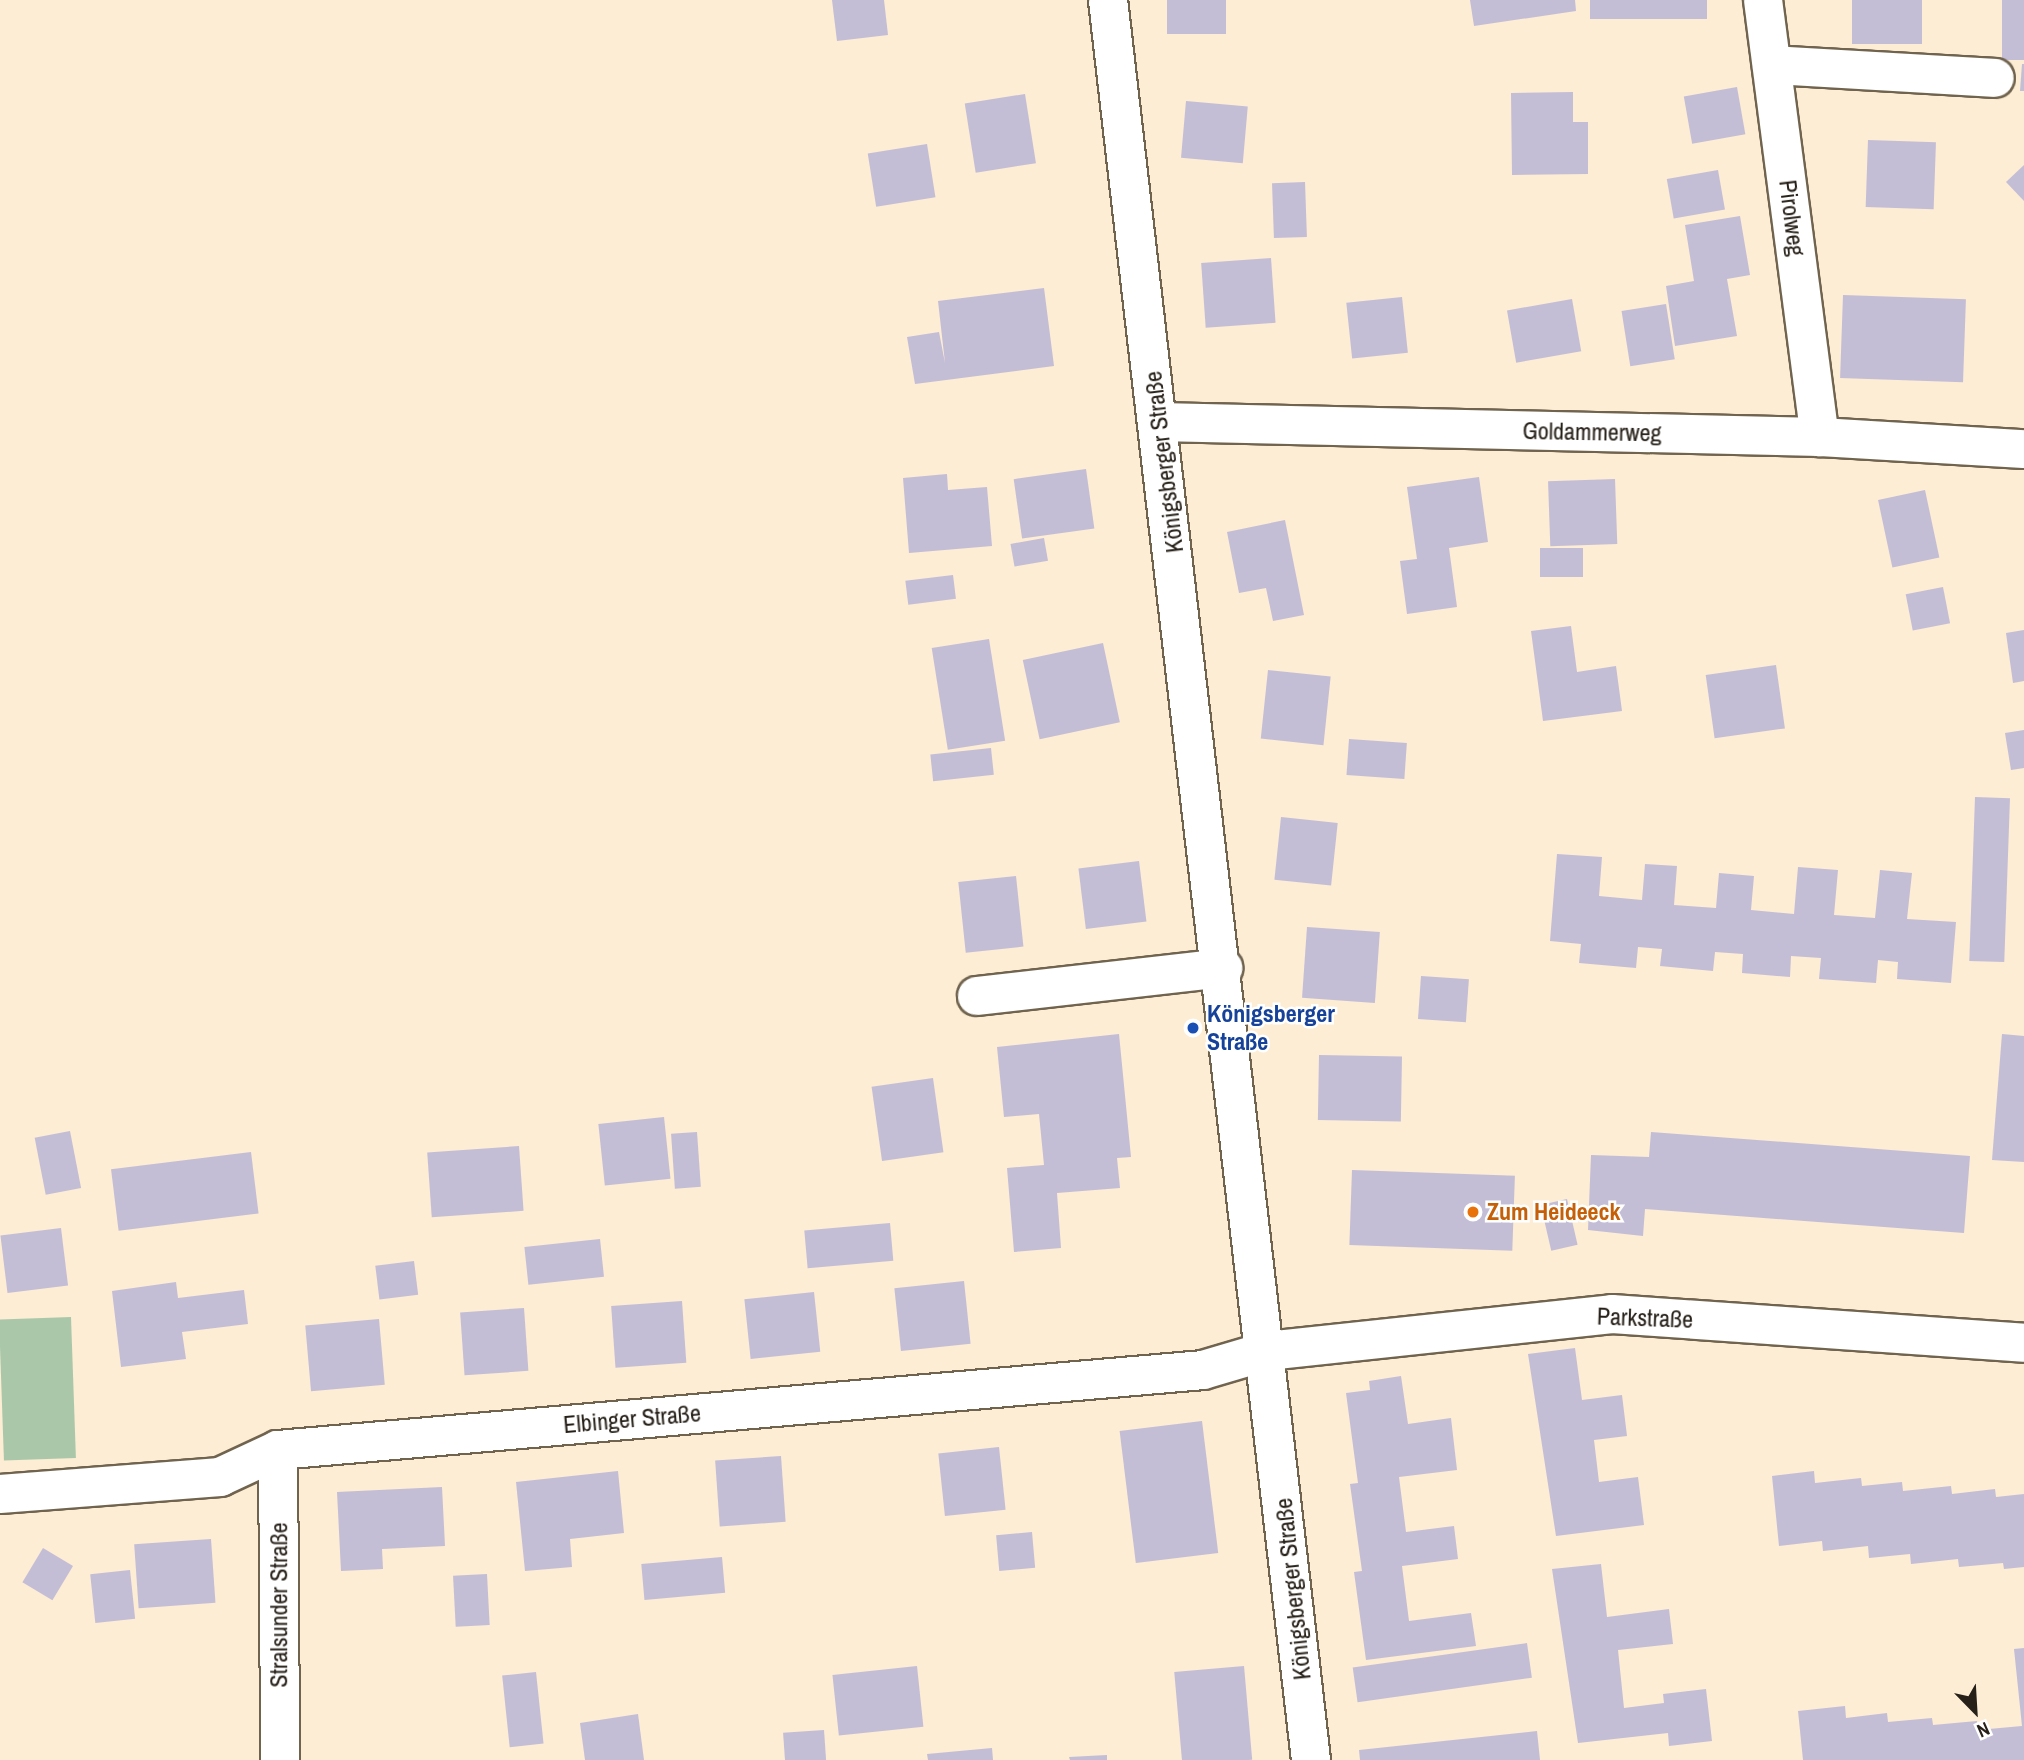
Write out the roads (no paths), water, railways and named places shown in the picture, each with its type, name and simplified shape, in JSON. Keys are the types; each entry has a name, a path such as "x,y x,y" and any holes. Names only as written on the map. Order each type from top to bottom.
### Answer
{"street":[{"name":"Königsberger Straße","path":"1108,0 1223,968 1311,1760"},
{"name":"Pirolweg","path":"1763,0 1820,437"},
{"path":"1772,65 1995,78"},
{"name":"Goldammerweg","path":"1159,422 1820,437 2024,449"},
{"path":"977,996 1223,968"},
{"name":"Parkstraße","path":"1267,1351 1612,1314 2024,1343"},
{"name":"Elbinger Straße","path":"0,1494 220,1477 278,1450 1203,1370 1267,1351"},
{"name":"Stralsunder Straße","path":"278,1450 280,1760"}],"place":[{"name":"Königsberger Straße","path":"1193,1028"},
{"name":"Zum Heideeck","path":"1473,1212"}]}
